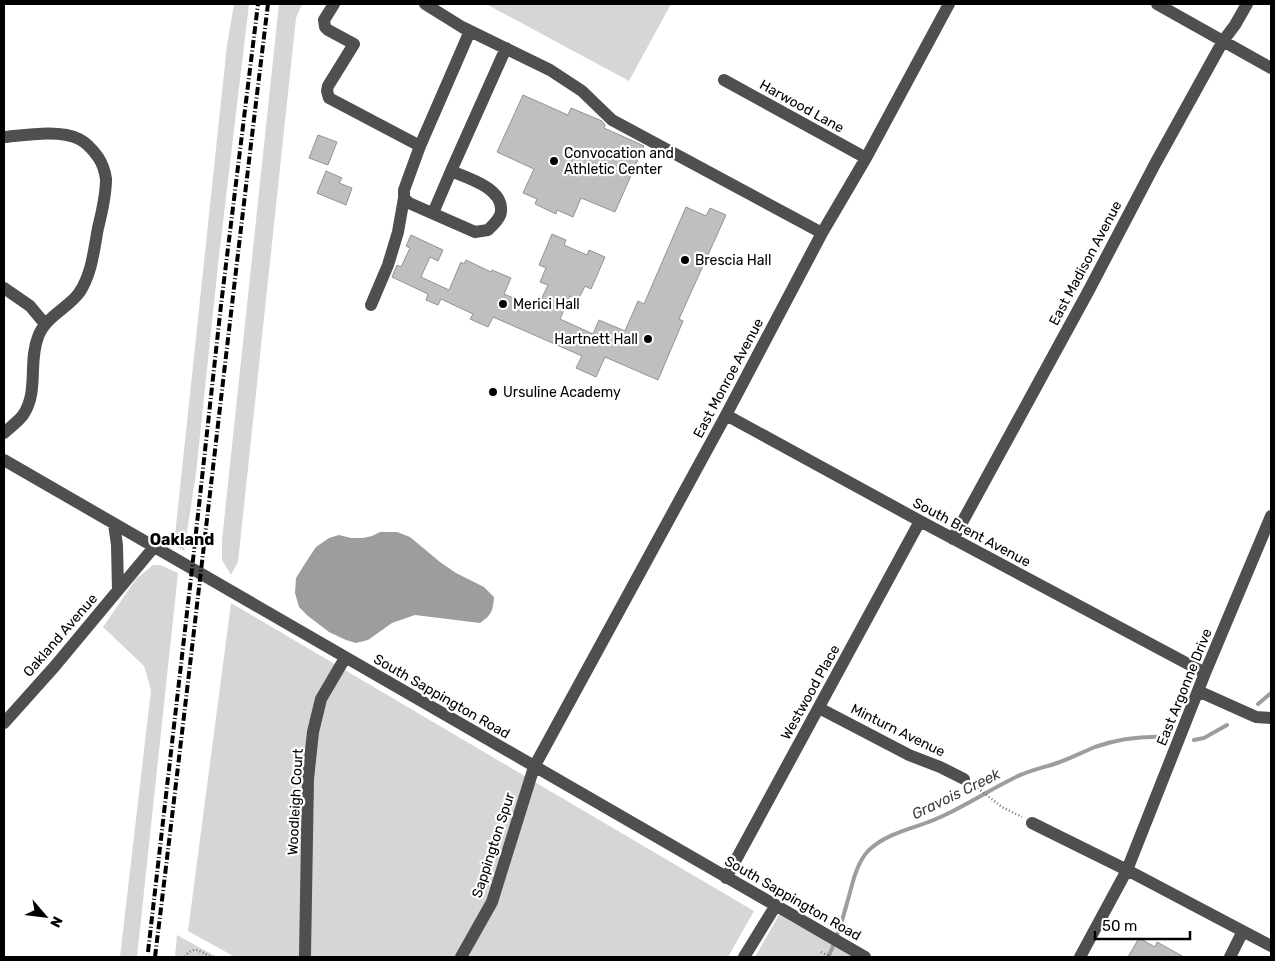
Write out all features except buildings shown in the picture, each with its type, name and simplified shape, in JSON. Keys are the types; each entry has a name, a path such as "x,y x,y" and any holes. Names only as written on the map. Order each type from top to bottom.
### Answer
{"street":[{"path":"334,4 324,20 325,27 354,44 328,86 329,98 420,146"},
{"path":"425,4 470,31 550,70 582,91 612,120 822,233"},
{"name":"East Monroe Avenue","path":"534,767 726,415 822,233 866,158 949,4"},
{"path":"1157,4 1271,68"},
{"name":"East Madison Avenue","path":"953,539 1089,290 1155,164 1223,41 1247,4"},
{"path":"371,305 388,265 398,232 404,190 420,146 470,31"},
{"path":"433,213 506,48"},
{"name":"Harwood Lane","path":"724,80 866,158"},
{"path":"4,137 50,134 67,135 79,139 94,151 102,163 106,177 102,209 86,281 78,294 45,324 38,336 33,355 32,388 28,405 23,415 4,433"},
{"path":"404,198 409,203 475,232 488,230 498,220 502,211 500,200 486,186 452,171"},
{"path":"4,288 30,306 45,324"},
{"name":"South Brent Avenue","path":"726,415 953,539 1205,673"},
{"name":"South Sappington Road","path":"4,460 865,957"},
{"name":"East Argonne Drive","path":"1127,870 1205,673 1271,516"},
{"name":"Westwood Place","path":"726,878 920,521"},
{"path":"114,524 117,545 118,590"},
{"name":"Oakland Avenue","path":"4,721 55,666 154,547"},
{"name":"Woodleigh Court","path":"305,955 308,779 313,732 321,699 345,658"},
{"path":"1198,691 1256,717 1271,718"},
{"name":"Minturn Avenue","path":"819,708 910,755 964,779"},
{"name":"Sappington Spur","path":"461,957 492,902 534,767"},
{"path":"1032,823 1127,870 1271,946"},
{"path":"1080,957 1127,870"},
{"path":"744,957 776,905"},
{"path":"1230,957 1243,931"}],"path":[{"path":"979,788 1002,807 1032,823"},
{"path":"184,957 189,952 196,950 211,957"},
{"path":"821,952 831,957"}],"shaded area":[{"path":"234,4 249,4 219,256 196,473 184,551 174,545 227,45"},
{"path":"279,4 302,4 296,18 238,562 231,575 222,560 222,540"},
{"path":"486,4 671,4 629,81"},
{"path":"380,532 397,532 410,537 456,573 484,587 494,597 489,615 480,623 415,615 392,623 368,640 356,643 329,632 308,616 299,607 295,593 296,578 316,547 329,538 339,535 363,538"},
{"path":"153,565 160,565 178,573 137,957 120,957 151,690 144,666 103,627 136,579"},
{"path":"231,603 754,911 728,957 235,957 188,931"},
{"path":"779,915 856,957 755,957"},
{"path":"177,935 217,957 175,957"}],"waterway":[{"name":"Gravois Creek","path":"1258,704 1271,693"},
{"name":"Gravois Creek","path":"1194,740 1204,738 1227,725"},
{"name":"Gravois Creek","path":"828,957 832,950 858,867 864,856 875,845 900,832 946,814 1032,770 1060,762 1112,742 1147,737 1165,737"}],"railway":[{"path":"148,952 221,305 258,4"},
{"path":"155,957 268,4"}],"place":[{"name":"Convocation and Athletic Center","path":"554,161"},
{"name":"Brescia Hall","path":"685,260"},
{"name":"Merici Hall","path":"503,304"},
{"name":"Hartnett Hall","path":"648,339"},
{"name":"Ursuline Academy","path":"493,392"}],"district":[{"name":"Oakland","path":"182,539"}]}
